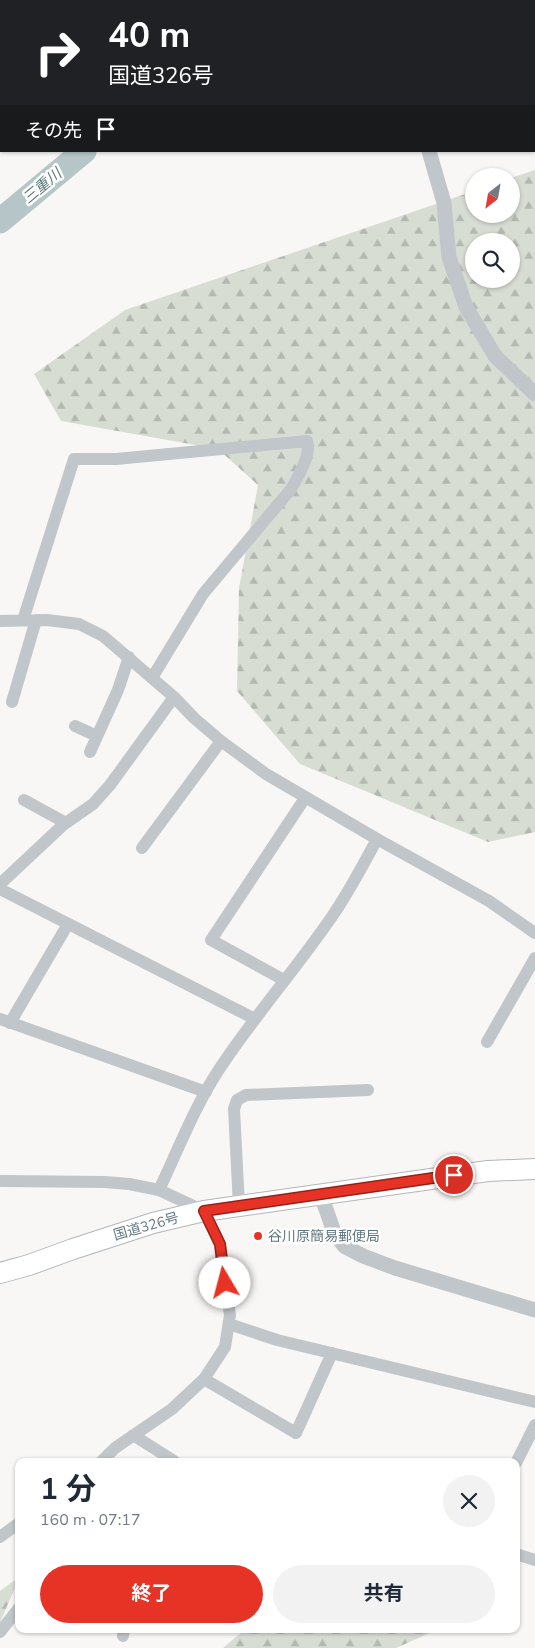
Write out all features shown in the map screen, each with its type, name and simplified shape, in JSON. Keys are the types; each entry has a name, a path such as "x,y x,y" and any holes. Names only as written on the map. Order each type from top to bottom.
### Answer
{"highway":[{"name":"国道326号","path":"0,1273 153,1223 204,1211 488,1171 535,1169"}],"street":[{"path":"429,152 444,203 449,257 466,307 495,356 535,394"},
{"path":"23,620 74,458 116,459 307,441 309,447 302,470 292,489 203,594 152,678"},
{"path":"12,702 36,620"},
{"path":"0,621 36,620 79,624 103,636 174,697 194,718 221,741 266,774 304,798 488,901 535,933"},
{"path":"90,752 118,690 129,657"},
{"path":"0,884 66,823 93,804 110,785 174,697"},
{"path":"75,726 97,736"},
{"path":"142,848 221,741"},
{"path":"284,980 211,940 304,798"},
{"path":"24,800 66,823"},
{"path":"159,1190 197,1108 218,1072 333,915 358,876 377,839"},
{"path":"0,889 255,1019"},
{"path":"68,924 5,1021 206,1092"},
{"path":"487,1042 535,958"},
{"path":"239,1206 234,1109 237,1100 246,1095 368,1090"},
{"path":"0,1181 105,1182 129,1184 159,1190 204,1211 220,1244 230,1315 225,1347 204,1379 172,1409 115,1448 105,1458"},
{"path":"321,1195 334,1232 344,1246 363,1256 394,1268 535,1310"},
{"path":"229,1324 277,1340 535,1402"},
{"path":"204,1379 296,1433 332,1353"},
{"path":"518,1458 535,1425"},
{"path":"133,1435 169,1458"},
{"path":"0,1537 15,1526"},
{"path":"520,1555 535,1560"},
{"path":"0,1632 15,1613"}],"green space":[{"path":"535,170 535,832 488,842 300,764 237,691 239,588 258,485 218,449 61,421 34,374 125,310 465,194 465,223 520,223 520,175"},
{"path":"15,1580 15,1588 0,1622 0,1591"},
{"path":"241,1633 430,1633 396,1648 223,1648"}],"waterway":[{"name":"三重川","path":"0,221 83,152"}],"place":[{"name":"谷川原簡易郵便局","path":"258,1236"}],"route":[{"path":"225,1283 220,1244 204,1211 454,1175"}]}
